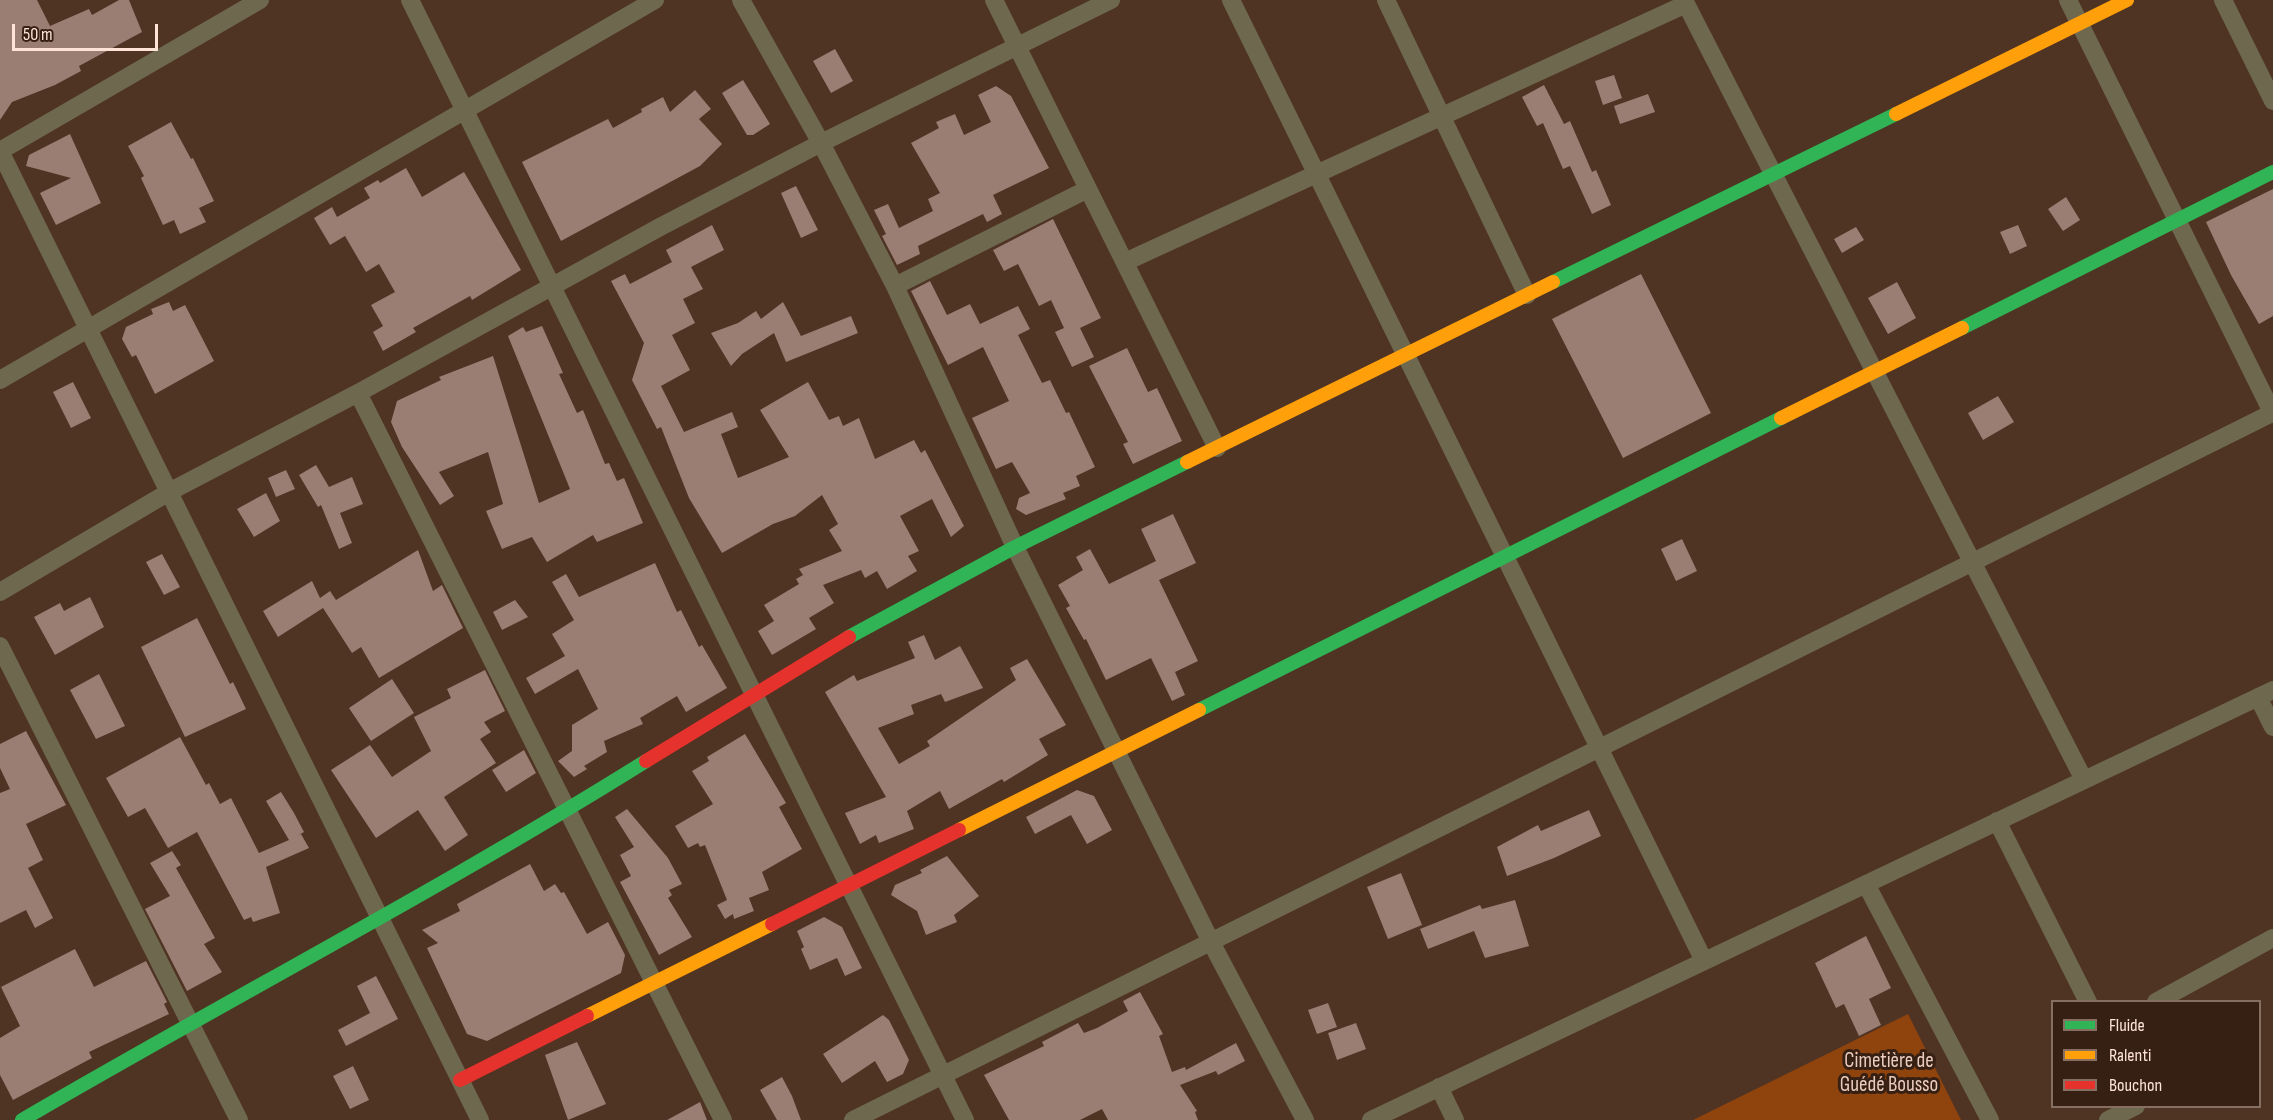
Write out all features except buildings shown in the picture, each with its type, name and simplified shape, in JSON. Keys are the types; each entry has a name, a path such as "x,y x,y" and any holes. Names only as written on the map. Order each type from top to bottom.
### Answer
{"street":[{"path":"260,0 0,151 480,1120"},
{"path":"410,0 965,1120"},
{"path":"0,380 655,0"},
{"path":"741,0 821,143 895,286 1016,547 1116,751 1211,942 1305,1120"},
{"path":"994,0 1217,448"},
{"path":"0,592 169,492 358,393 551,286 821,143 1111,0"},
{"path":"1231,0 1704,961"},
{"path":"1386,0 1527,295"},
{"path":"853,1120 2273,413 2068,0"},
{"path":"22,1120 188,1023 380,919 568,810 821,652 1016,547 2127,0"},
{"path":"2223,0 2273,101"},
{"path":"1125,262 1685,2 2084,780"},
{"path":"460,1080 2273,172"},
{"path":"895,286 1088,189"},
{"path":"358,393 723,1120"},
{"path":"0,646 188,1023 239,1120"},
{"path":"1371,1120 2266,694 2273,727"},
{"path":"1997,821 2087,1000"},
{"path":"1866,884 1990,1120"},
{"path":"2160,1000 2273,938"},
{"path":"1439,1088 1455,1120"},
{"path":"2108,1120 2135,1108"}],"green space":[{"name":"Cimetière de Guédé Bousso","path":"1908,1014 1961,1120 1693,1120"}],"traffic: fast":[{"path":"1553,282 1896,114"},
{"path":"1962,328 2273,172"},
{"path":"1199,710 1781,418"},
{"path":"849,637 1015,547 1187,462"},
{"path":"22,1120 492,854 646,761"}],"traffic: slow":[{"path":"1896,114 2127,0"},
{"path":"1187,462 1553,282"},
{"path":"1781,418 1962,328"},
{"path":"959,830 1199,710"},
{"path":"587,1016 772,924"}],"traffic: jam":[{"path":"646,761 849,637"},
{"path":"772,924 959,830"},
{"path":"460,1080 587,1016"}]}
